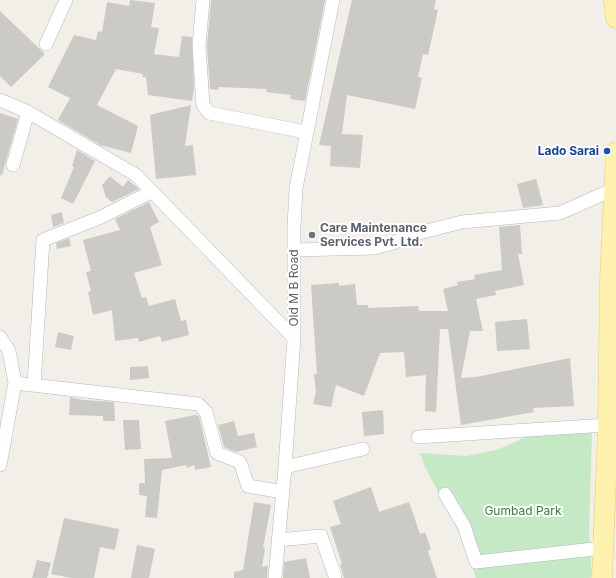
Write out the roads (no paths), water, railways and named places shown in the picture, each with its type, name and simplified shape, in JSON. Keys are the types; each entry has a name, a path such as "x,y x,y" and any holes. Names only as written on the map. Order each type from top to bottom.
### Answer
{"main road":[{"path":"614,0 616,18"},
{"path":"602,578 610,419 610,281 616,152"}],"street":[{"path":"46,44 66,0"},
{"path":"203,0 199,46 203,105 209,113 306,132"},
{"name":"Old M B Road","path":"275,578 285,467 294,338 296,188 333,0"},
{"path":"0,100 28,112 136,175 294,338"},
{"path":"13,165 28,112"},
{"path":"294,250 374,248 393,243 411,235 462,222 560,213 614,189"},
{"path":"34,386 43,240 99,218 151,192"},
{"path":"0,337 9,351 15,383 0,465"},
{"path":"15,383 198,404 206,412 217,452 240,462 248,486 283,492"},
{"path":"418,436 610,419"},
{"path":"285,467 363,449"},
{"path":"445,494 464,526 476,562 603,548"},
{"path":"278,540 321,536 335,576"}],"place":[{"name":"Lado Sarai","path":"607,151"},
{"name":"Care Maintenance Services Pvt. Ltd.","path":"312,235"}],"park label":[{"name":"Gumbad Park","path":"523,511"}]}
